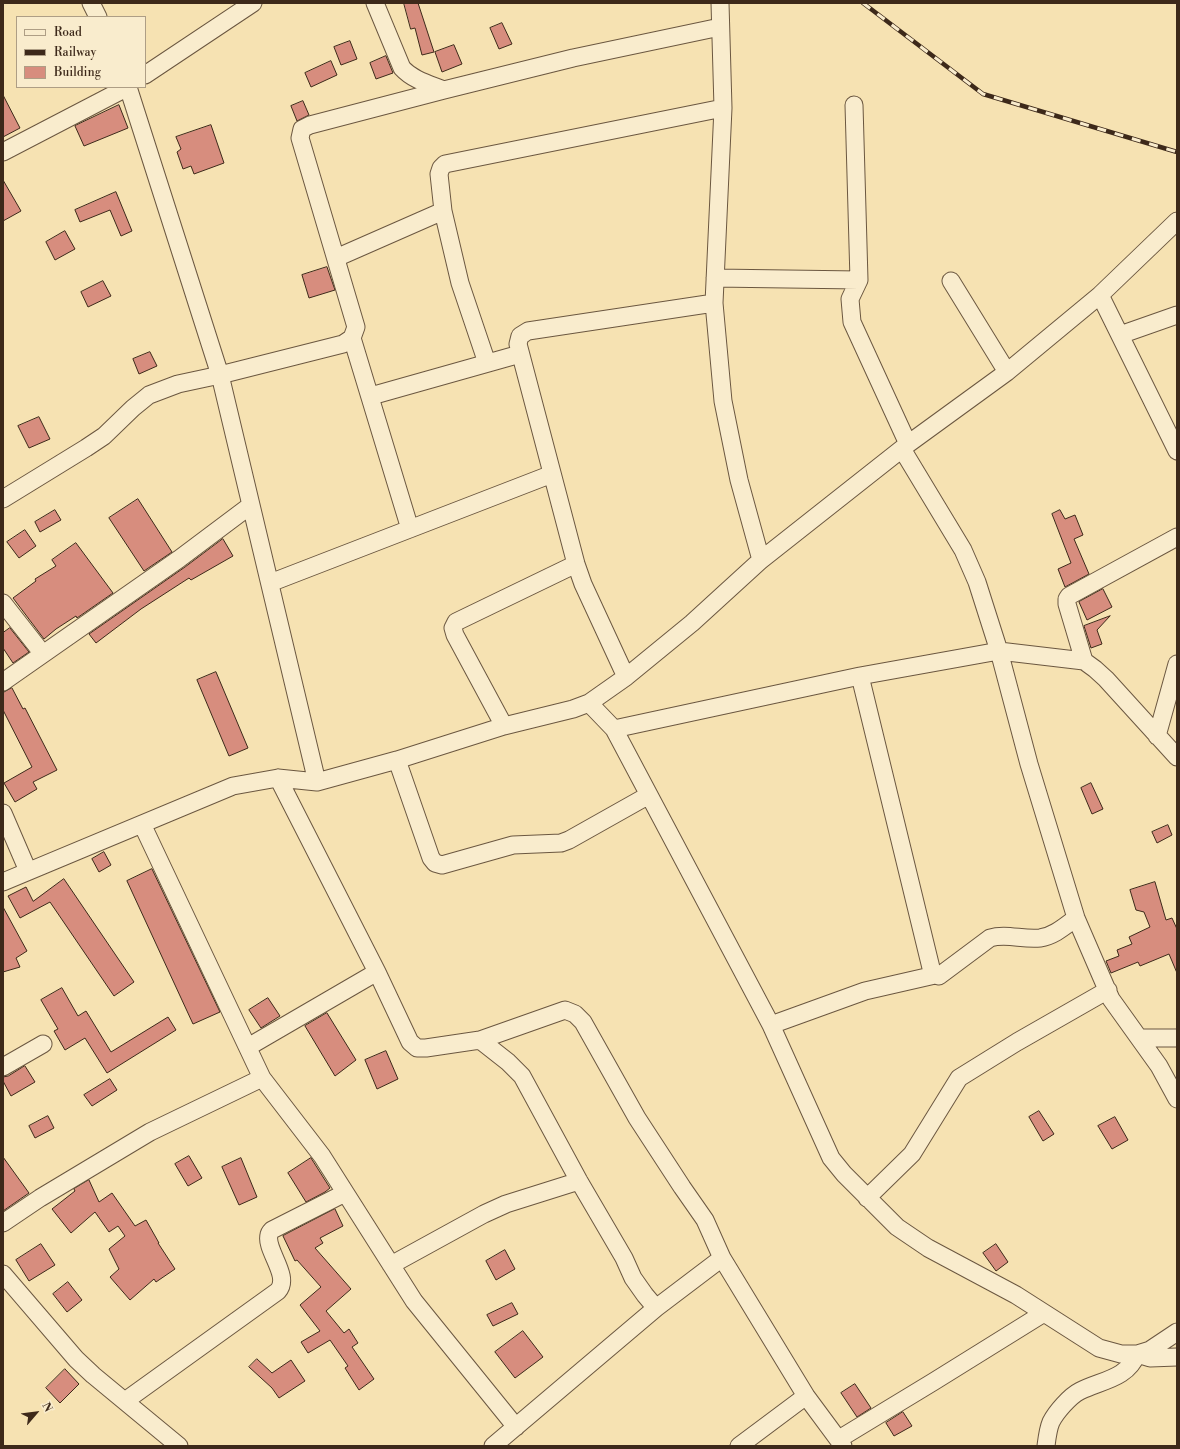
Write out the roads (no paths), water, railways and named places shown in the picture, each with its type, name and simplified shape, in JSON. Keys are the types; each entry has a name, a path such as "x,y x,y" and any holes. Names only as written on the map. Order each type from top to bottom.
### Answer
{"street":[{"path":"91,3 98,16"},
{"path":"146,74 253,3"},
{"path":"375,3 402,68 407,75 444,90"},
{"path":"720,3 723,108 714,303 723,401 739,480 761,560"},
{"path":"3,499 104,436 133,408 149,396 178,384 343,344 352,338 356,327 300,138 302,129 310,125 573,58 720,27"},
{"path":"3,152 126,88"},
{"path":"128,88 220,375 317,782"},
{"path":"854,105 858,280 850,299 852,322 905,447 963,550 977,582 999,651 1029,764 1076,918 1111,999 1159,1066 1177,1098"},
{"path":"487,363 460,283 443,211 439,174 441,168 445,164 723,108"},
{"path":"336,258 443,211"},
{"path":"3,882 233,786 278,778 317,782 397,760 504,726 573,709 589,703 626,677 692,623 761,560 905,447 1007,372 1100,295 1177,221"},
{"path":"715,278 858,280"},
{"path":"951,281 1007,372"},
{"path":"1100,295 1177,451"},
{"path":"626,677 583,584 576,564 518,344 520,336 528,331 714,303"},
{"path":"1120,335 1177,316"},
{"path":"352,338 371,396 410,529"},
{"path":"371,396 520,354"},
{"path":"270,583 552,474"},
{"path":"3,682 179,560 251,505"},
{"path":"1084,661 1067,604 1067,599 1069,596 1177,537"},
{"path":"504,726 455,635 453,628 456,622 576,564"},
{"path":"3,603 43,654"},
{"path":"614,729 860,676 999,651 1084,661 1106,679 1177,757"},
{"path":"1158,736 1177,664"},
{"path":"860,676 932,972 935,975"},
{"path":"589,703 614,729 771,1025 831,1158 844,1174 897,1227 928,1248 1016,1295 1099,1348 1121,1354 1137,1354 1150,1350 1177,1332"},
{"path":"397,760 431,858 435,863 442,865 513,845 561,843 649,795"},
{"path":"278,778 377,972 410,1042 417,1048 480,1040 565,1010 575,1014 583,1022 637,1118 705,1220 722,1258 806,1396 841,1443 933,1382 1044,1313"},
{"path":"3,813 28,871"},
{"path":"142,824 262,1078 322,1156 414,1302 516,1427"},
{"path":"771,1025 865,991 935,975 939,976 990,938 997,936 1040,938 1053,934 1076,918"},
{"path":"248,1047 377,972"},
{"path":"867,1198 912,1154 959,1078 1108,990"},
{"path":"1139,1038 1177,1038"},
{"path":"480,1040 508,1062 522,1076 579,1181 624,1258 633,1278 644,1295 656,1308"},
{"path":"3,1067 43,1044"},
{"path":"3,1223 40,1198 150,1132 262,1078"},
{"path":"391,1265 484,1214 506,1204 579,1181"},
{"path":"125,1401 278,1291 282,1287 282,1280 270,1242 269,1235 272,1230 344,1193"},
{"path":"493,1446 656,1308 722,1258"},
{"path":"3,1274 76,1359 93,1375 179,1446"},
{"path":"1137,1354 1150,1358 1177,1357"},
{"path":"1046,1446 1051,1422 1065,1402 1079,1391 1121,1374 1133,1363 1137,1354"},
{"path":"739,1446 806,1396"}],"railway":[{"path":"863,3 983,94 1177,152"}]}
